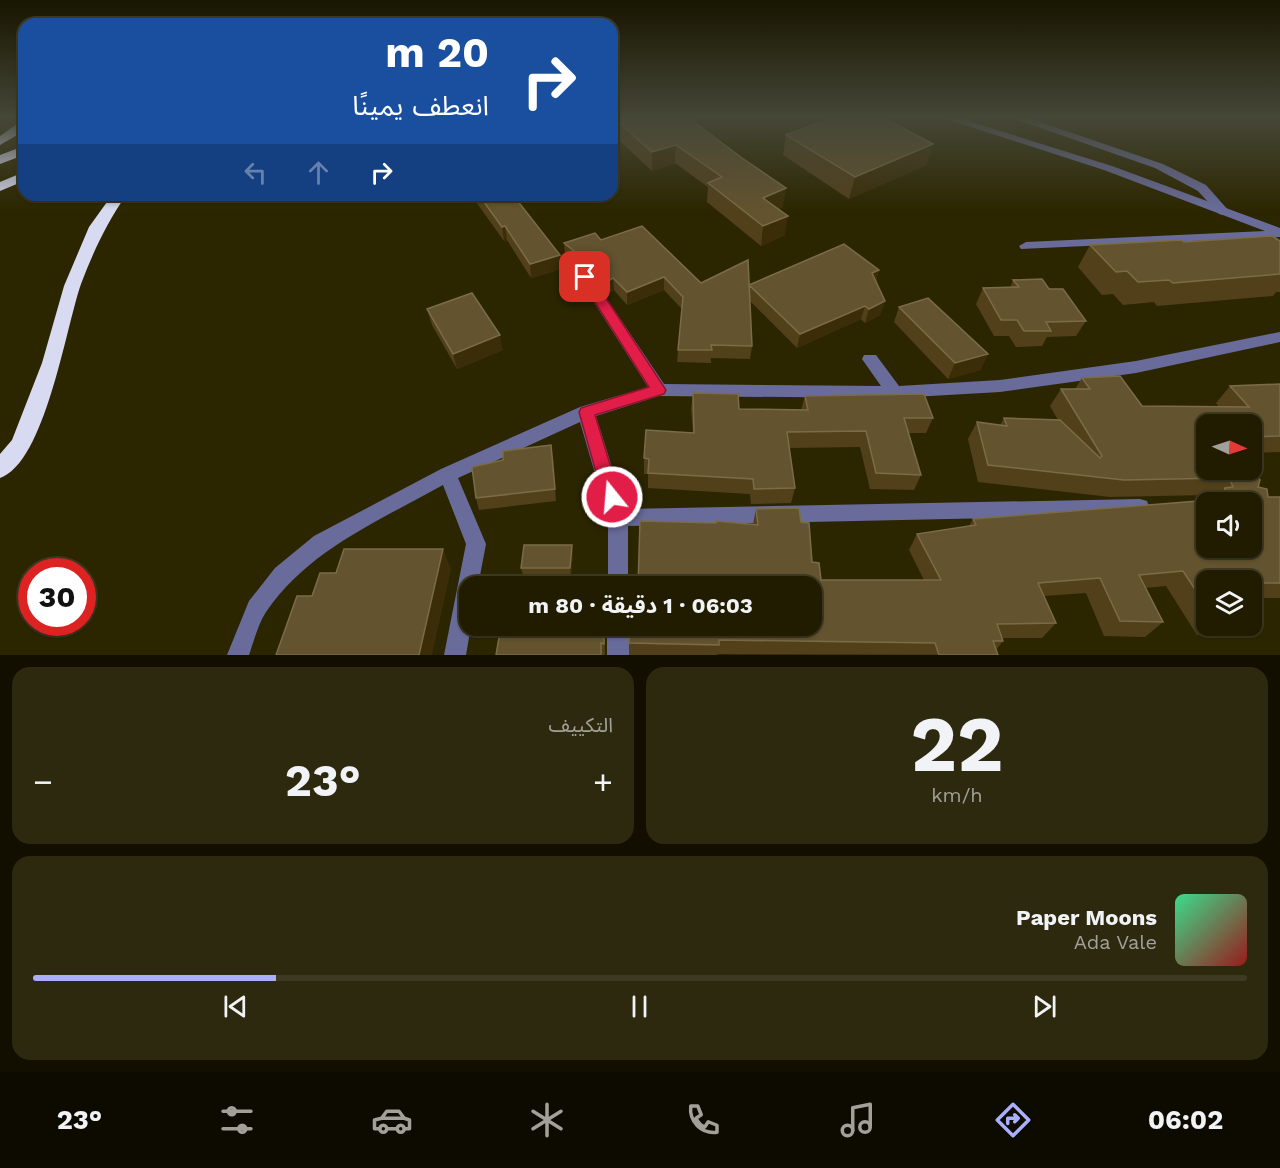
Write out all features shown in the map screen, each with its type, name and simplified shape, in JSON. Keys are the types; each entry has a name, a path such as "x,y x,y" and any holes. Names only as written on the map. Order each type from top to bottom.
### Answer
{"highway":[{"path":"0,160 18,152"},
{"path":"0,187 18,179"},
{"path":"0,469 21,445 51,363 72,286 97,227 115,201"}],"street":[{"path":"1049,150 1108,168 1280,233"},
{"path":"1110,150 1159,166 1202,189 1223,212"},
{"path":"1026,246 1280,233"},
{"path":"585,277 659,390"},
{"path":"238,655 256,608 282,575 321,542 447,474 586,412 659,390 895,392 1000,386 1136,367 1280,337"},
{"path":"870,359 895,392"},
{"path":"586,412 618,518 618,576"},
{"path":"447,474 476,544 455,655"},
{"path":"618,518 1159,506"},
{"path":"618,636 618,655"}],"building":[{"path":"683,150 731,150 786,188 763,198 788,216 763,226 708,183 722,177"},
{"path":"810,150 920,150 855,177"},
{"path":"483,201 518,201 560,255 530,264 505,226 502,227"},
{"path":"642,226 701,283 748,260 752,346 711,345 712,350 678,350 683,297 664,277 627,292 613,278 610,280 591,261 584,259 564,243 595,233 601,240"},
{"path":"1272,236 1280,241 1280,274 1173,283 1169,280 1138,282 1127,271 1116,272 1090,245 1182,240 1184,242"},
{"path":"844,244 879,270 872,273 885,301 869,309 865,306 800,334 749,285"},
{"path":"1042,279 1049,289 1063,289 1086,321 1046,322 1051,331 1024,331 1017,320 1001,320 983,288 1019,287 1013,280"},
{"path":"472,293 500,335 453,354 427,309"},
{"path":"928,298 988,354 955,363 899,307"},
{"path":"1120,376 1142,406 1249,407 1230,386 1280,384 1280,436 1262,437 1262,414 1196,414 1196,479 1124,480 988,465 977,422 1007,426 1004,418 1060,420 1100,458 1102,456 1061,389 1090,389 1082,378"},
{"path":"693,393 738,394 739,409 808,410 805,396 924,394 933,418 904,418 921,475 876,473 866,431 787,432 795,488 754,489 753,479 648,473 649,459 644,458 646,430 694,433"},
{"path":"551,445 555,489 476,498 472,467 503,460 503,451"},
{"path":"1230,480 1260,480 1258,487 1267,489 1268,497 1280,497 1280,583 1262,583 1262,570 1196,570 1196,591 1183,571 1139,575 1163,622 1120,621 1100,578 1038,583 1056,623 997,624 1003,641 993,641 998,655 939,655 935,643 719,640 719,645 629,643 629,636 822,636 822,580 941,580 917,534 976,525 973,519 1196,501 1196,558 1262,558 1262,492 1224,492 1225,488 1233,487"},
{"path":"799,508 801,522 809,523 812,562 819,563 821,576 638,576 640,521 716,523 716,521 758,525 756,509"},
{"path":"524,545 572,545 570,568 521,568"},
{"path":"344,549 443,549 419,655 276,655 297,596 312,596 320,573 336,573"},
{"path":"499,636 604,636 604,644 601,643 601,655 496,655"}],"route":[{"path":"585,277 659,390 586,412 612,497"}]}
